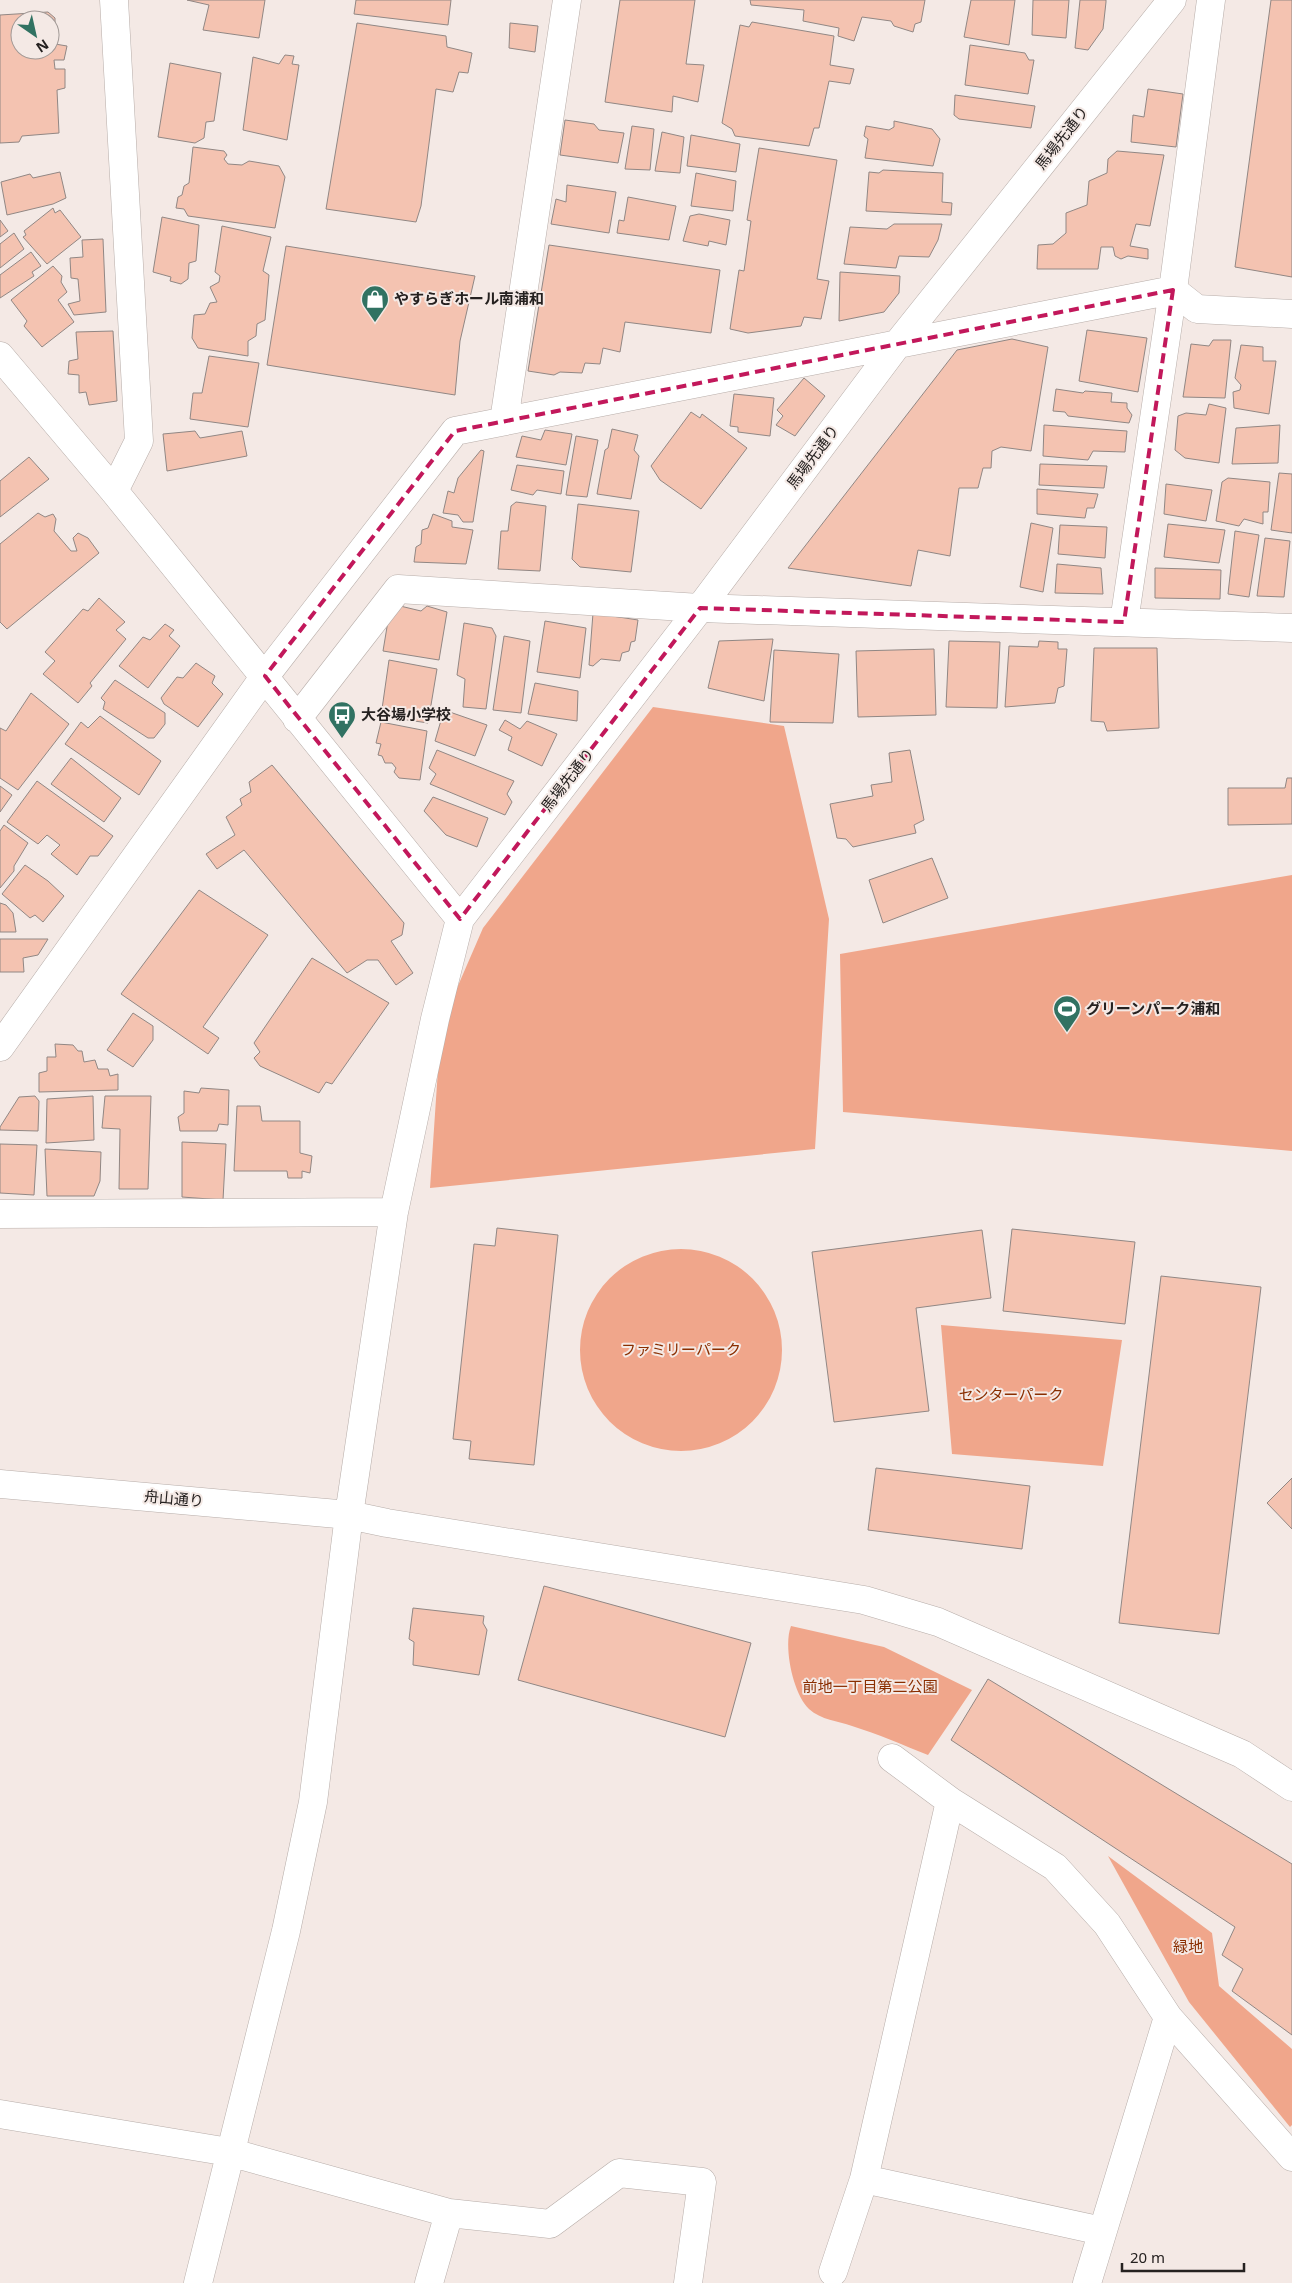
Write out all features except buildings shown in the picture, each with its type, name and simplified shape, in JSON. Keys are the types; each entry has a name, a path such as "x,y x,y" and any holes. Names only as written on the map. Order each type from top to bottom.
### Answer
{"street":[{"path":"114,0 139,442 114,490"},
{"path":"504,421 566,0"},
{"name":"馬場先通り","path":"460,919 700,608 899,342 1172,0"},
{"path":"1124,622 1172,290 1210,0"},
{"path":"1,1040 265,676 455,431 899,342 1172,290 1197,309 1292,314"},
{"path":"0,356 114,490 460,919 435,1019 394,1212 349,1515 313,1802 286,1931 229,2152 198,2283"},
{"path":"297,719 398,590 700,608 1292,628"},
{"path":"0,1214 394,1212"},
{"name":"舟山通り","path":"0,1484 349,1515 387,1523 874,1603 938,1622 1242,1754 1292,1787"},
{"path":"892,1758 950,1801 1056,1868 1108,1924 1168,2017 1292,2156"},
{"path":"833,2272 864,2179 950,1801"},
{"path":"1087,2283 1168,2017"},
{"path":"0,2114 229,2152 449,2213 550,2224 619,2173 702,2182 688,2283"},
{"path":"864,2179 1102,2231"},
{"path":"429,2283 449,2213"}],"highlighted area":[{"path":"1173,290 1124,622 700,608 460,919 265,676 455,431"}],"green space":[{"path":"653,707 784,726 829,919 815,1149 430,1188 441,1025 483,928"},
{"name":"グリーンパーク浦和","path":"1292,875 1292,1151 843,1112 840,954"},
{"name":"ファミリーパーク","path":"671,1249 691,1249 710,1253 729,1261 745,1272 759,1286 770,1302 778,1321 782,1350 778,1379 770,1398 759,1414 745,1428 729,1439 710,1447 691,1451 671,1451 652,1447 633,1439 617,1428 603,1414 592,1398 584,1379 580,1360 580,1340 584,1321 592,1302 603,1286 617,1272 633,1261 652,1253"},
{"name":"センターパーク","path":"941,1325 1122,1340 1103,1466 952,1454"},
{"name":"前地一丁目第二公園","path":"791,1626 884,1647 972,1690 928,1755 871,1732 824,1718 809,1709 798,1693 791,1669 788,1645"},
{"name":"緑地","path":"1108,1856 1212,1933 1219,1986 1292,2049 1292,2125 1290,2127 1189,2002"}],"place":[{"name":"やすらぎホール南浦和","path":"375,323"},
{"name":"大谷場小学校","path":"342,739"},
{"name":"グリーンパーク浦和","path":"1067,1033"}]}
